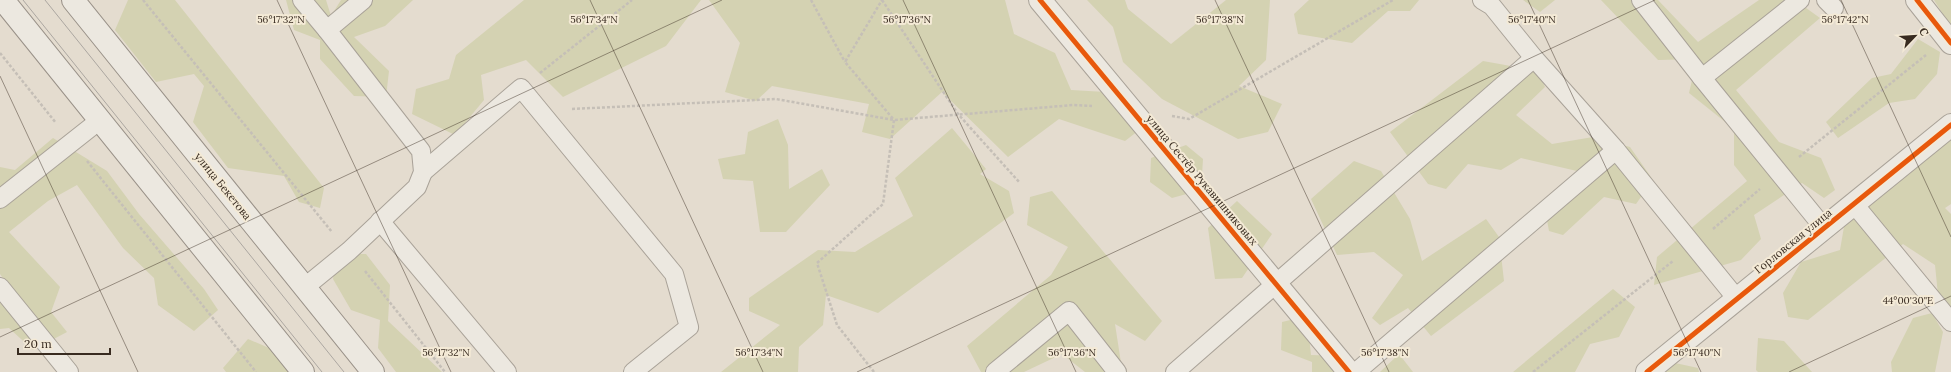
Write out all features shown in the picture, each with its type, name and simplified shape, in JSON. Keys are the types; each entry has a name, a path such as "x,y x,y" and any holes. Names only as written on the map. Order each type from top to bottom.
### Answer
{"main road":[{"path":"3,0 303,372"},
{"name":"улица Бекетова","path":"73,0 373,372"},
{"name":"улица Сестёр Рукавишниковых","path":"1040,0 1349,372"},
{"path":"1917,0 1949,40"},
{"name":"Горловская улица","path":"1647,372 1951,125"}],"lane":[{"path":"302,0 414,141 421,151 423,172 417,187 380,220 349,251 305,287"},
{"path":"327,30 363,0"},
{"path":"1482,0 1492,6 1534,58 1616,150 1738,299"},
{"path":"1641,0 1702,78 1824,228"},
{"path":"1702,78 1800,0"},
{"path":"1175,372 1534,58"},
{"path":"423,172 521,88 674,274 689,327 634,372"},
{"path":"0,199 100,120"},
{"path":"1356,372 1616,150"},
{"path":"1854,204 1951,322"},
{"path":"380,220 508,372"},
{"path":"0,287 69,372"},
{"path":"995,372 1069,311 1117,372"}],"path":[{"path":"143,0 349,251 445,372"},
{"path":"521,88 632,0"},
{"path":"811,0 845,62 894,120 883,204 817,263 838,326 874,372"},
{"path":"845,62 882,0 958,114 1020,183"},
{"path":"539,111 776,99 894,120 1074,105 1130,109 1189,119 1394,0"},
{"path":"1533,372 1694,244 1779,173 1949,40"},
{"path":"0,53 256,372"}],"shaded area":[{"path":"128,0 175,0 324,188 320,208 299,202 284,176 228,168 193,122 204,86 194,74 156,82 115,30"},
{"path":"286,0 326,0 331,16 341,0 413,0 385,26 354,37 389,71 386,97 354,96 320,59 320,40 294,30"},
{"path":"524,0 701,0 666,46 563,97 526,60 481,75 484,100 455,135 412,114 416,89 449,79 456,55"},
{"path":"709,0 1005,0 1014,34 1055,53 1071,90 1123,93 1147,124 1125,141 1059,119 1008,157 942,92 890,139 862,132 869,104 772,86 756,101 725,92 740,43"},
{"path":"1087,0 1125,0 1128,9 1171,44 1226,0 1270,0 1266,60 1239,86 1282,104 1268,132 1238,139 1162,99 1123,62 1113,27"},
{"path":"1309,0 1419,0 1410,11 1388,11 1352,43 1298,34 1294,14"},
{"path":"1523,0 1555,0 1540,12"},
{"path":"1601,0 1658,0 1698,42 1759,0 1795,0 1820,18 1736,90 1779,142 1821,158 1835,190 1824,198 1802,183 1754,215 1761,239 1741,260 1654,285 1657,257 1747,181 1734,165 1734,129 1689,93 1697,59 1658,60"},
{"path":"1934,0 1951,0 1951,27"},
{"path":"1918,39 1940,52 1937,74 1915,99 1889,103 1838,138 1826,122 1872,78 1891,74"},
{"path":"1483,61 1538,71 1545,87 1516,115 1552,144 1593,137 1630,147 1653,180 1636,204 1604,197 1563,235 1549,231 1544,204 1577,171 1521,158 1501,170 1468,164 1446,189 1428,184 1390,132"},
{"path":"778,119 788,145 789,189 822,169 830,185 786,232 760,232 753,181 723,179 718,159 745,154 748,132"},
{"path":"952,128 986,169 980,174 1009,191 1014,213 878,313 826,295 823,325 799,347 798,372 721,372 780,325 749,311 749,298 818,250 855,252 913,216 895,178"},
{"path":"1951,135 1951,204 1945,208 1951,214 1951,309 1938,295 1935,265 1903,244 1808,320 1788,317 1783,293 1801,262 1840,250 1845,221"},
{"path":"53,138 107,171 139,214 204,289 218,310 194,331 158,305 154,278 123,248 77,185 48,201 9,232 60,287 51,312 67,332 33,350 9,328 0,329 0,286 5,281 0,274 0,167 15,170"},
{"path":"1186,145 1203,159 1201,190 1172,198 1150,182 1151,158"},
{"path":"1354,161 1381,171 1410,219 1422,261 1486,219 1499,237 1504,281 1431,336 1408,308 1380,325 1372,318 1403,275 1374,252 1337,255 1311,199"},
{"path":"1052,191 1162,321 1145,341 1115,324 1121,363 1107,372 1085,372 1062,354 1024,372 981,372 967,346 1051,275 1068,247 1027,225 1030,197"},
{"path":"1237,201 1272,234 1242,278 1215,279 1208,228"},
{"path":"337,254 366,254 390,285 388,321 442,372 396,372 378,348 380,320 351,310 333,279"},
{"path":"1613,289 1635,307 1619,337 1590,344 1575,372 1513,372"},
{"path":"1932,313 1943,332 1935,372 1892,372 1891,362 1913,318"},
{"path":"1307,316 1311,355 1341,356 1353,372 1312,372 1312,362 1281,350 1282,322"},
{"path":"1758,338 1784,341 1812,372 1758,372 1756,370"},
{"path":"248,339 290,357 290,372 226,372 223,368"},
{"path":"1399,354 1413,372 1380,372"},
{"path":"1666,361 1698,368 1699,372 1652,372"}],"tram line":[{"path":"23,0 322,372"},
{"path":"45,0 344,372"}],"cycle path":[{"path":"1040,0 1349,372"},
{"path":"1917,0 1951,43"},
{"path":"1647,372 1951,125"}]}
